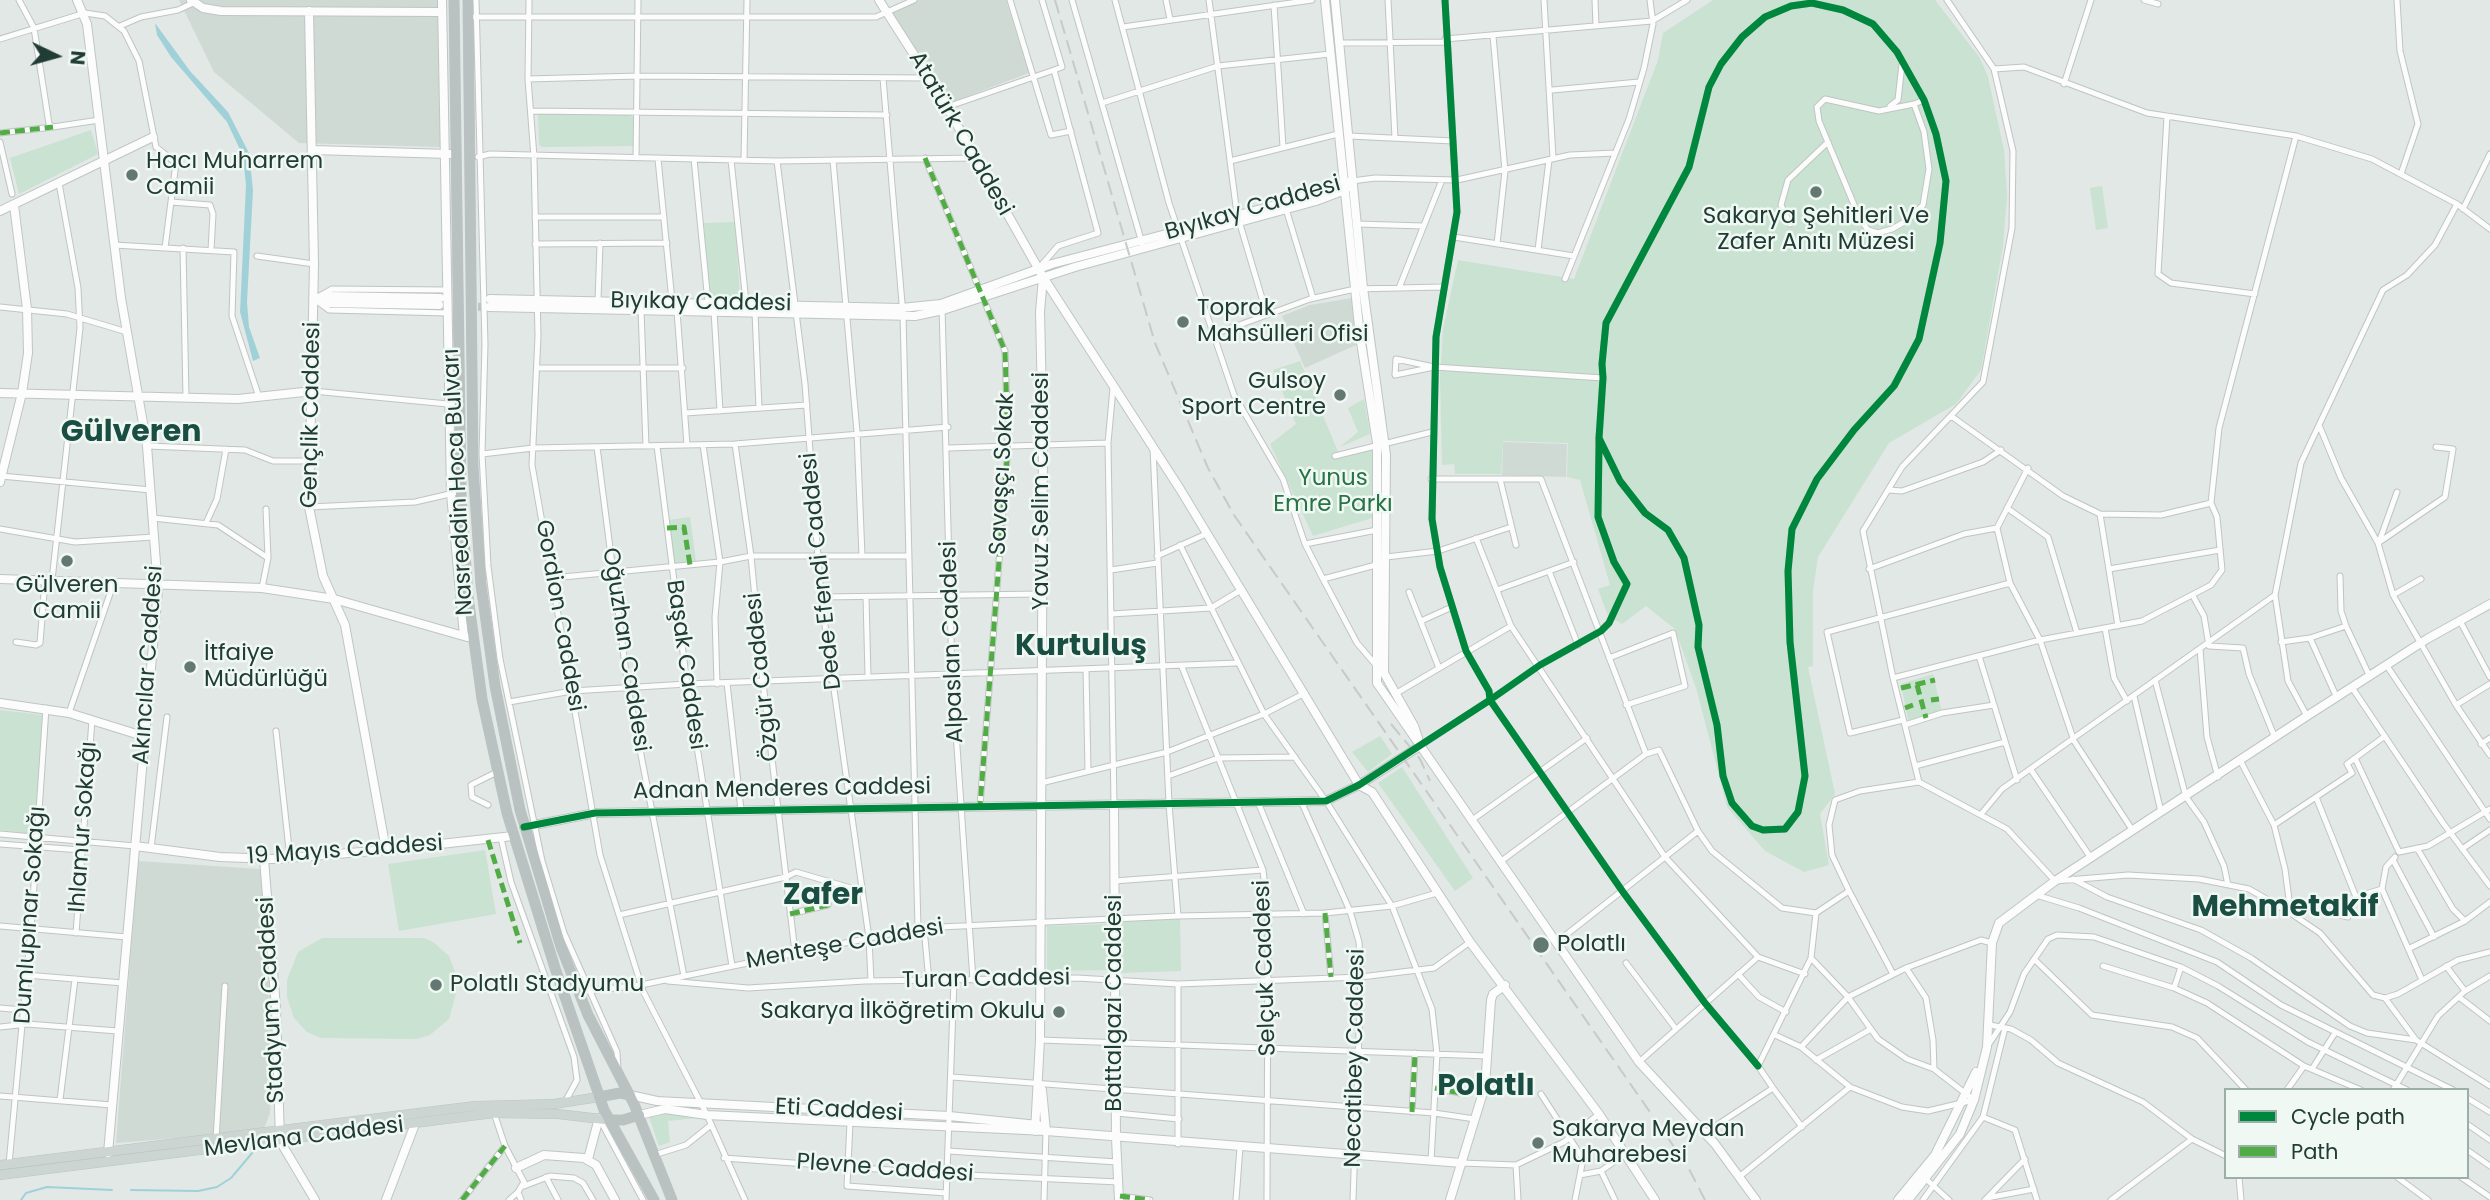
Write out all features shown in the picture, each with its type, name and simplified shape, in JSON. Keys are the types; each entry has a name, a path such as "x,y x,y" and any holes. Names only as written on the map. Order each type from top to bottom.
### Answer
{"highway":[{"name":"Nasreddin Hoca Bulvarı","path":"454,0 451,154 456,492 469,637 497,772 544,955 604,1116 654,1200"},
{"name":"Nasreddin Hoca Bulvarı","path":"468,0 472,16 472,440 478,559 495,687 529,826 572,976 632,1099 672,1200"},
{"path":"599,1097 632,1099"},
{"path":"604,1116 623,1120 639,1115"}],"main road":[{"name":"Mevlana Caddesi","path":"0,1175 279,1137 475,1106 565,1102 599,1097"},
{"name":"Mevlana Caddesi","path":"4,1164 216,1140 415,1124 494,1113 604,1116"}],"street":[{"path":"19,0 34,28 47,119 53,127"},
{"path":"77,0 85,13"},
{"path":"362,11 363,0"},
{"path":"0,393 259,398 313,391 454,404 448,313 451,154 442,0"},
{"path":"476,0 472,16 485,344 482,454 488,566 529,826 564,933 617,1052 617,1072"},
{"name":"Gordion Caddesi","path":"529,0 528,79 534,157 537,368 532,465 600,855 641,985 707,1115 745,1200"},
{"path":"636,158 638,0"},
{"path":"744,160 747,0"},
{"name":"Atatürk Caddesi","path":"879,0 947,107 1041,273 1153,448 1359,785 1372,792 1470,942 1600,1114 1655,1200"},
{"path":"472,16 638,19 876,17 914,0"},
{"path":"1010,0 1051,135 1071,131"},
{"path":"947,107 1032,75 1062,67 1042,0"},
{"path":"1072,0 1143,250"},
{"path":"1115,0 1180,235 1234,395 1283,479 1305,544 1322,579 1357,643 1375,664"},
{"path":"1166,0 1170,19"},
{"path":"1209,0 1239,218 1267,315"},
{"path":"1252,0 1253,7"},
{"path":"1123,27 1210,12 1312,0"},
{"path":"1325,0 1338,134 1381,444 1387,529 1384,673 1414,726 1420,746"},
{"path":"1335,0 1349,136 1347,185 1357,224 1359,289"},
{"path":"1388,0 1395,138"},
{"path":"1445,0 1457,180 1454,237 1442,287 1434,367 1431,479 1432,519 1452,607 1466,651 1489,691 1490,700 1623,892 1802,1127"},
{"path":"1538,250 1551,159 1552,90 1544,0"},
{"path":"1595,0 1596,26"},
{"path":"1329,44 1446,41 1652,21 1687,0"},
{"path":"1919,782 1893,678 1863,531 1902,467 1983,382 2012,228 2013,151 1994,69 1947,0"},
{"path":"2064,84 2091,0"},
{"path":"2144,0 2158,4"},
{"path":"2398,0 2400,51 2418,124 2401,174"},
{"path":"120,26 141,17 178,10 192,1 221,11 442,12"},
{"path":"1565,279 1615,153 1639,82 1652,21 1652,1"},
{"path":"1326,801 1359,785 1540,665 1601,632 1609,623 1627,584 1614,562 1598,517 1599,438 1606,323 1689,167 1709,87 1721,64 1742,37 1765,17 1791,6 1812,3 1843,10 1873,24 1902,61 1924,100 1936,134 1946,181 1940,243 1919,339 1894,386 1854,430 1817,479 1792,529 1788,571 1790,642 1805,776 1798,812 1785,829 1763,830 1752,825 1732,803 1723,776 1717,725 1698,647 1699,625 1684,558 1668,530 1645,513 1620,481 1599,438"},
{"path":"1274,5 1283,146"},
{"name":"Gençlik Caddesi","path":"310,11 314,299 309,507 318,560 349,642 386,850"},
{"path":"0,39 85,13 105,16 120,26 132,43 139,61 153,137 159,151 176,163 165,248"},
{"name":"Akıncılar Caddesi","path":"85,13 114,245 146,446 158,583 108,1153"},
{"path":"1493,36 1505,171 1497,244"},
{"path":"1102,103 1218,66 1330,54"},
{"path":"1888,108 1898,100 1902,61"},
{"path":"1994,69 2024,67 2147,113 2296,136 2372,159 2457,204 2490,229"},
{"path":"1041,273 1058,246 1098,233 1054,70"},
{"path":"528,79 638,76 929,78"},
{"path":"883,78 892,159 902,312 914,807 921,928 929,981"},
{"path":"1552,90 1639,82"},
{"path":"1914,104 1924,132 1928,189 1923,205 1908,220 1892,229 1878,233 1868,230 1860,219 1819,121 1817,107 1825,99 1879,111 1924,100"},
{"path":"531,111 637,110 745,115 887,115"},
{"path":"2167,116 2158,274 2171,283 2255,294"},
{"path":"0,133 99,120"},
{"path":"1230,161 1338,134"},
{"path":"1349,136 1454,141"},
{"path":"1893,678 2040,640 2142,621 2211,585 2222,570 2217,517 2211,503 2219,428 2296,136"},
{"path":"0,211 153,137"},
{"path":"0,142 12,194"},
{"path":"1790,224 1782,205 1788,180 1828,142"},
{"path":"313,150 451,154"},
{"path":"1347,185 1375,177 1457,180 1551,159 1615,153"},
{"path":"478,157 490,154 731,160 976,158"},
{"path":"2463,209 2490,154"},
{"name":"Savaşçı Sokak","path":"925,158 1005,351 1008,446 980,806"},
{"path":"658,159 672,302 677,311 687,445"},
{"path":"694,159 708,302"},
{"path":"731,160 746,302"},
{"name":"Dede Efendi Caddesi","path":"777,160 807,405 821,597 869,938 872,981"},
{"path":"833,160 857,432 862,556"},
{"path":"1399,288 1442,180"},
{"path":"16,642 36,645 40,643 56,539 80,317 78,288 59,183"},
{"name":"Bıyıkay Caddesi","path":"1239,218 1286,209 1347,185"},
{"name":"Bıyıkay Caddesi","path":"1041,273 1143,250 1180,235 1347,185"},
{"path":"171,202 210,205 213,214 211,250"},
{"path":"2307,716 2288,681 2274,595 2301,463 2383,290 2407,275 2435,245 2457,204"},
{"path":"14,205 27,309 28,353 22,393 1,479 61,481 151,490"},
{"path":"1286,209 1313,298"},
{"path":"535,217 664,217"},
{"path":"1357,224 1424,226"},
{"name":"Bıyıkay Caddesi","path":"489,303 677,311 755,312 796,309 902,312 942,307 1141,241 1180,235"},
{"path":"1454,237 1574,256"},
{"path":"598,301 600,243"},
{"path":"535,244 667,243"},
{"path":"114,245 234,252 232,316 259,398"},
{"path":"183,248 186,397"},
{"path":"257,256 314,264"},
{"name":"Yavuz Selim Caddesi","path":"1035,1127 1035,1089 1038,1083 1040,1040 1043,444 1041,273"},
{"path":"1212,335 1313,298 1359,289 1442,287"},
{"path":"314,299 332,289 448,290"},
{"path":"314,299 328,303 439,302"},
{"path":"314,299 329,310 448,313"},
{"name":"Bıyıkay Caddesi","path":"536,304 598,301 746,302 796,309"},
{"path":"0,307 80,317 127,333"},
{"name":"Alpaslan Caddesi","path":"942,307 948,426 951,674 973,980"},
{"path":"641,310 646,446"},
{"path":"714,311 720,411"},
{"path":"755,312 759,408"},
{"path":"1434,367 1395,375 1396,359 1434,367 1603,378"},
{"path":"537,368 682,368"},
{"path":"1113,388 1108,443 1114,805"},
{"path":"685,413 807,405"},
{"path":"1951,416 2028,468 2063,496 2100,514 2161,515 2211,503"},
{"path":"2319,425 2341,478 2378,543 2393,595 2456,705 2490,755"},
{"path":"482,454 533,448 735,444 948,426"},
{"path":"1335,456 1432,432"},
{"path":"948,448 1108,443"},
{"name":"Özgür Caddesi","path":"735,444 751,556 795,952"},
{"path":"1381,444 1376,531 1377,683 1639,1062 1706,1133 1756,1200"},
{"path":"703,445 720,562 715,617 717,684"},
{"path":"146,446 251,451 273,461 309,461"},
{"name":"Başak Caddesi","path":"657,446 687,684 733,965"},
{"name":"Oğuzhan Caddesi","path":"597,447 611,573 628,688 684,976"},
{"path":"2378,543 2445,497 2453,449 2436,447"},
{"path":"1153,448 1169,804 1178,916"},
{"path":"206,523 217,499 226,449"},
{"path":"1889,490 1902,491 1983,462 2001,450"},
{"path":"2028,468 1997,528 2010,583 2040,640 2074,741 2133,831"},
{"path":"1431,479 1541,479 1646,754"},
{"path":"1500,479 1516,545"},
{"path":"309,507 422,501 456,492"},
{"path":"2378,543 2397,492"},
{"path":"2007,508 2048,537 2077,633"},
{"path":"262,589 268,558 266,509"},
{"path":"2100,514 2118,626"},
{"path":"153,518 221,526 268,558"},
{"path":"1386,557 1438,551 1511,527"},
{"path":"1869,569 1964,534 1997,528"},
{"path":"0,529 93,543 154,537"},
{"path":"1305,544 1387,529"},
{"path":"1157,556 1206,534"},
{"path":"1476,538 1511,626 1540,665 1665,857 1758,957 1805,974"},
{"path":"1180,545 1264,714 1326,801 1392,906 1432,1009 1437,1054 1431,1161"},
{"path":"2109,569 2220,550"},
{"path":"552,579 720,562 751,556 909,556"},
{"path":"1497,590 1574,562"},
{"path":"1111,570 1157,563"},
{"path":"1322,579 1376,565"},
{"path":"1549,571 1578,645"},
{"path":"2340,576 2341,611 2371,677"},
{"path":"0,579 262,589 334,599 469,637"},
{"path":"2393,595 2421,579"},
{"path":"69,713 114,582"},
{"path":"1994,705 1850,733 1827,632 2010,583"},
{"path":"1111,614 1211,608 1241,590"},
{"path":"1409,592 1439,668"},
{"path":"821,597 1042,594"},
{"path":"1982,813 2002,789 2074,741 2274,595"},
{"path":"2193,596 2204,617 2208,645"},
{"path":"866,597 868,676"},
{"path":"1908,1200 1927,1179 1960,1133 1987,1047 1992,943 1999,923 2055,881 2241,762 2307,716 2420,644 2490,604"},
{"path":"1421,621 1452,607"},
{"path":"2460,621 2490,677"},
{"path":"1395,695 1511,626"},
{"path":"2281,642 2310,638 2346,626"},
{"path":"2105,628 2114,678 2127,701"},
{"path":"1609,658 1673,633 1685,686 1626,705"},
{"path":"2310,638 2337,698"},
{"path":"2208,645 2244,648 2252,683 2275,738"},
{"path":"2200,649 2207,737 2218,777"},
{"path":"1979,656 2017,780"},
{"path":"509,702 572,691 687,684 763,683 831,677 990,671 1162,668 1237,663"},
{"path":"2387,666 2488,811 2490,819"},
{"name":"Selçuk Caddesi","path":"1182,667 1263,870 1268,915 1267,1200"},
{"path":"1086,669 1088,771"},
{"path":"2155,680 2186,797 2204,822 2224,866 2228,885"},
{"path":"727,683 741,810"},
{"path":"2456,705 2490,684"},
{"path":"2353,689 2451,835 2490,886"},
{"path":"1041,783 1167,751 1264,714 1305,693"},
{"path":"2134,696 2162,813"},
{"path":"0,703 69,713 146,737"},
{"name":"Dumlupınar Sokağı","path":"4,1164 15,1097 31,929 46,708"},
{"path":"151,848 167,717"},
{"name":"Ihlamur Sokağı","path":"76,933 92,720"},
{"path":"276,731 290,858"},
{"path":"2274,825 2352,773 2347,764 2385,736"},
{"path":"1472,820 1587,738"},
{"path":"2481,744 2490,738"},
{"path":"1915,766 2005,742"},
{"path":"1500,862 1646,754 1659,750 1698,831 1712,851 1782,908 1816,913 1849,891"},
{"path":"1168,776 1218,758 1295,757"},
{"path":"2355,758 2399,852"},
{"path":"2241,762 2274,825 2286,869 2289,912"},
{"path":"2031,770 2091,858"},
{"path":"488,805 472,797 471,785 497,772"},
{"path":"1894,974 1832,855 1829,825 1835,800 1860,791 1919,782 1982,813 2007,829 2055,881"},
{"path":"2290,903 2348,916 2356,897 2316,797"},
{"name":"Necatibey Caddesi","path":"1301,801 1350,911 1359,942 1361,977 1354,1108 1353,1200"},
{"name":"Adnan Menderes Caddesi","path":"529,826 594,813 1326,801"},
{"path":"1258,802 1304,914"},
{"name":"Battalgazi Caddesi","path":"1114,805 1116,1138 1119,1198"},
{"path":"2422,980 2382,889 2386,867 2399,852 2451,835 2488,811"},
{"path":"2462,849 2490,830"},
{"path":"1557,942 1698,831"},
{"path":"0,834 135,846"},
{"name":"19 Mayıs Caddesi","path":"135,846 264,859 386,850 513,836"},
{"path":"501,838 511,882 544,955 576,1065 575,1088 565,1102"},
{"path":"0,844 81,850"},
{"path":"2417,848 2453,909 2465,921"},
{"name":"Stadyum Caddesi","path":"264,859 276,1008 279,1137"},
{"path":"2393,860 2434,937"},
{"path":"1114,881 1263,870"},
{"path":"619,915 786,877 796,872 861,891"},
{"path":"2055,881 2128,875 2199,879 2249,889 2320,933 2373,995 2385,998 2418,1041 2490,1086"},
{"path":"2073,880 2107,897 2202,930 2251,958 2350,1026 2367,1032 2418,1041"},
{"path":"2356,897 2382,889"},
{"path":"790,914 828,905 832,890 861,891"},
{"name":"Menteşe Caddesi","path":"588,991 641,985 921,928 1178,916 1325,913 1392,906 1437,892"},
{"path":"2035,895 2079,908 2217,962 2281,1005 2449,1088"},
{"path":"2410,948 2465,921 2490,902"},
{"path":"1325,913 1331,977"},
{"path":"1758,1066 1805,974 1811,958 1816,913"},
{"path":"0,926 127,937"},
{"path":"1923,1200 1935,1187 1983,1117 2003,1027 2024,974 2048,940 2057,935 2082,936 2131,948 2181,967 2324,1050 2394,1086 2418,1041 2438,1016 2465,991 2490,976"},
{"path":"1801,1047 1848,997 1906,968 1981,940 1992,943"},
{"name":"Turan Caddesi","path":"661,981 748,988 872,981 1040,979 1178,984 1361,977 1418,972 1433,968 1470,942"},
{"path":"2385,998 2458,960 2490,952"},
{"path":"1639,1062 1758,957"},
{"path":"1811,958 1848,997 1878,1038 1907,1059 1934,1069 1971,1097"},
{"path":"2034,959 2092,1015 2172,1027 2197,1038 2244,1088"},
{"path":"1626,963 1676,1029"},
{"path":"2103,966 2174,988 2207,1003 2304,1066 2356,1088"},
{"path":"2446,966 2465,991"},
{"path":"2174,988 2181,967"},
{"path":"1906,968 1926,998 1933,1040 1934,1069"},
{"path":"1738,974 1759,997 1786,1012"},
{"path":"26,975 123,983"},
{"path":"60,1101 75,979"},
{"path":"946,1200 954,980"},
{"path":"1178,984 1178,1144"},
{"path":"1450,1200 1485,1086 1491,1000 1493,994 1505,985"},
{"path":"216,1140 225,986"},
{"path":"2459,997 2490,1021"},
{"path":"0,1008 23,1010"},
{"path":"1990,1024 2031,1040 2058,1063 2143,1102 2192,1139 2224,1155"},
{"path":"0,1027 22,1025 118,1031"},
{"path":"1987,1047 2003,1027"},
{"path":"1816,1060 1871,1029"},
{"path":"2312,1069 2335,1033"},
{"path":"1774,1035 1801,1047 1850,1087 1902,1107 1928,1111 1962,1103 1971,1097"},
{"path":"1040,1040 1488,1056"},
{"path":"1412,1112 1415,1052"},
{"path":"2288,1088 2304,1066"},
{"path":"952,1077 1434,1113 1475,1119"},
{"name":"Yavuz Selim Caddesi","path":"1038,1083 1042,1090 1046,1131 1044,1200"},
{"path":"1740,1177 1850,1087"},
{"path":"1435,1088 1465,1094"},
{"path":"1706,1133 1773,1088"},
{"path":"1541,1094 1583,1158 1575,1200"},
{"path":"0,1096 112,1105"},
{"name":"Eti Caddesi","path":"632,1099 949,1116 1035,1127 1046,1131 1178,1144 1462,1163"},
{"path":"2469,1099 2490,1112"},
{"path":"1898,1200 1935,1155 1962,1103"},
{"name":"Eti Caddesi","path":"639,1115 660,1109 707,1115 850,1122 1035,1127"},
{"path":"494,1113 505,1146 524,1186"},
{"path":"1116,1113 1179,1119"},
{"path":"1462,1163 1516,1165 1571,1137 1600,1114"},
{"path":"588,1159 604,1116"},
{"path":"1983,1117 2015,1130 2037,1200"},
{"path":"850,1122 847,1186 946,1193"},
{"path":"386,1200 415,1124"},
{"path":"654,1155 686,1145 711,1125"},
{"path":"2469,1125 2490,1140"},
{"path":"279,1137 315,1200"},
{"path":"2112,1200 2192,1139"},
{"path":"462,1200 505,1146"},
{"path":"1236,1200 1240,1147"},
{"path":"948,1151 1117,1162"},
{"path":"2469,1151 2490,1166"},
{"path":"1580,1175 1601,1171 1625,1154"},
{"path":"516,1168 544,1155 588,1159 596,1165 615,1200"},
{"name":"Plevne Caddesi","path":"724,1158 946,1174 1119,1182"},
{"path":"1986,1199 2025,1159"},
{"path":"631,1165 643,1200"},
{"path":"1516,1165 1518,1200"},
{"path":"1601,1171 1615,1200"},
{"path":"509,1200 524,1186 554,1175 577,1179 593,1200"},
{"path":"545,1177 558,1200"},
{"path":"1927,1179 1949,1200"},
{"path":"2239,1179 2241,1200"},
{"path":"2400,1179 2428,1200"},
{"path":"2464,1179 2490,1198"},
{"path":"1986,1199 2034,1189"},
{"path":"518,1192 521,1200"},
{"path":"1119,1198 1150,1200"}],"shaded area":[{"path":"179,0 439,0 440,147 299,143 214,72"},
{"path":"919,0 1006,0 1029,73 949,103 890,11"},
{"path":"1352,298 1356,345 1305,368 1282,316 1310,305"},
{"path":"1503,442 1567,444 1566,477 1502,475"},
{"path":"138,861 260,869 273,1029 270,1113 263,1131 116,1143"}],"green space":[{"path":"1713,0 1935,0 1980,58 1988,77 2004,150 2007,196 2003,246 1981,370 1956,404 1889,443 1818,557 1813,590 1813,666 1808,667 1835,794 1820,814 1829,865 1804,872 1765,851 1727,807 1697,691 1675,629 1646,606 1622,624 1608,616 1598,589 1610,585 1580,480 1567,477 1568,443 1503,441 1501,474 1455,474 1454,464 1442,465 1440,378 1443,329 1458,260 1574,279 1658,60 1663,33"},
{"path":"538,114 628,115 633,117 634,146 542,147 539,145"},
{"path":"91,130 98,154 19,194 10,158"},
{"path":"2102,186 2108,228 2096,230 2090,188"},
{"path":"735,222 740,297 712,298 709,294 704,223"},
{"name":"Yunus Emre Parkı","path":"1300,361 1339,454 1342,457 1372,449 1372,518 1313,536 1270,444 1296,424 1273,370"},
{"path":"1364,399 1370,434 1340,447 1358,432 1348,408"},
{"path":"690,517 696,561 674,563 668,520"},
{"path":"1933,674 1942,713 1909,724 1901,684"},
{"path":"0,710 43,715 34,834 0,830"},
{"path":"1380,736 1392,754 1368,772 1352,752"},
{"path":"1402,767 1473,878 1455,891 1378,783"},
{"path":"485,850 496,914 399,931 388,864"},
{"path":"1180,918 1181,971 1120,973 1118,921"},
{"path":"1110,924 1111,970 1047,971 1047,926"},
{"name":"Polatlı Stadyumu","path":"322,938 424,938 433,942 449,956 457,977 457,990 449,1019 430,1035 416,1039 321,1038 307,1032 294,1018 287,997 287,980 298,952"},
{"path":"665,1114 698,1118 668,1121 670,1142 659,1146 649,1117"}],"water":[{"path":"155,23 190,71 228,112 249,153 253,190 247,302 249,327 260,358 253,361 240,312 246,185 243,156 227,122 171,57 157,35"}],"waterway":[{"path":"131,1190 198,1191 217,1187 231,1178 253,1152"},
{"path":"21,1200 26,1193 47,1187 112,1190"}],"tunnel":[{"path":"442,306 489,307"}],"railway":[{"path":"1055,0 1155,343 1208,468 1234,515 1688,1167 1705,1200"},
{"path":"1391,724 1420,759 1430,781"}],"marked path":[{"path":"0,133 53,127"},
{"path":"925,158 1005,351 1008,446 980,806"},
{"path":"667,528 684,527 690,565"},
{"path":"1901,688 1935,680"},
{"path":"1917,685 1926,718"},
{"path":"1931,700 1939,699"},
{"path":"1905,708 1913,705"},
{"path":"488,840 520,943"},
{"path":"790,914 828,905 833,890 861,891"},
{"path":"1325,913 1331,977"},
{"path":"1412,1112 1415,1053"},
{"path":"1435,1088 1465,1094"},
{"path":"462,1200 505,1146"},
{"path":"1120,1196 1150,1200"}],"cycle path":[{"path":"524,827 595,813 1326,801 1359,785 1490,700 1489,691 1466,651 1440,567 1432,519 1436,337 1457,212 1445,0"},
{"path":"1599,438 1620,481 1645,513 1668,530 1684,558 1699,625 1698,647 1717,725 1723,776 1732,803 1752,826 1763,830 1785,829 1798,812 1805,776 1790,642 1788,571 1792,529 1817,479 1854,430 1894,386 1919,339 1940,243 1946,181 1936,134 1924,100 1897,52 1873,24 1843,10 1812,3 1791,6 1765,17 1742,37 1721,64 1709,87 1689,167 1606,323 1602,364 1603,378 1599,438 1598,517 1614,562 1627,584 1609,623 1601,631 1540,665 1490,700 1623,892 1705,1003 1758,1066"}],"place":[{"name":"Hacı Muharrem Camii","path":"132,175"},
{"name":"Sakarya Şehitleri Ve Zafer Anıtı Müzesi","path":"1816,192"},
{"name":"Toprak Mahsülleri Ofisi","path":"1183,322"},
{"name":"Gulsoy Sport Centre","path":"1340,395"},
{"name":"Gülveren Camii","path":"67,561"},
{"name":"İtfaiye Müdürlüğü","path":"190,667"},
{"name":"Polatlı","path":"1541,945"},
{"name":"Polatlı Stadyumu","path":"436,985"},
{"name":"Sakarya İlköğretim Okulu","path":"1059,1012"},
{"name":"Sakarya Meydan Muharebesi","path":"1538,1143"}],"district":[{"name":"Gülveren","path":"131,433"},
{"name":"Kurtuluş","path":"1081,647"},
{"name":"Zafer","path":"823,896"},
{"name":"Mehmetakif","path":"2285,908"},
{"name":"Polatlı","path":"1486,1087"}]}
